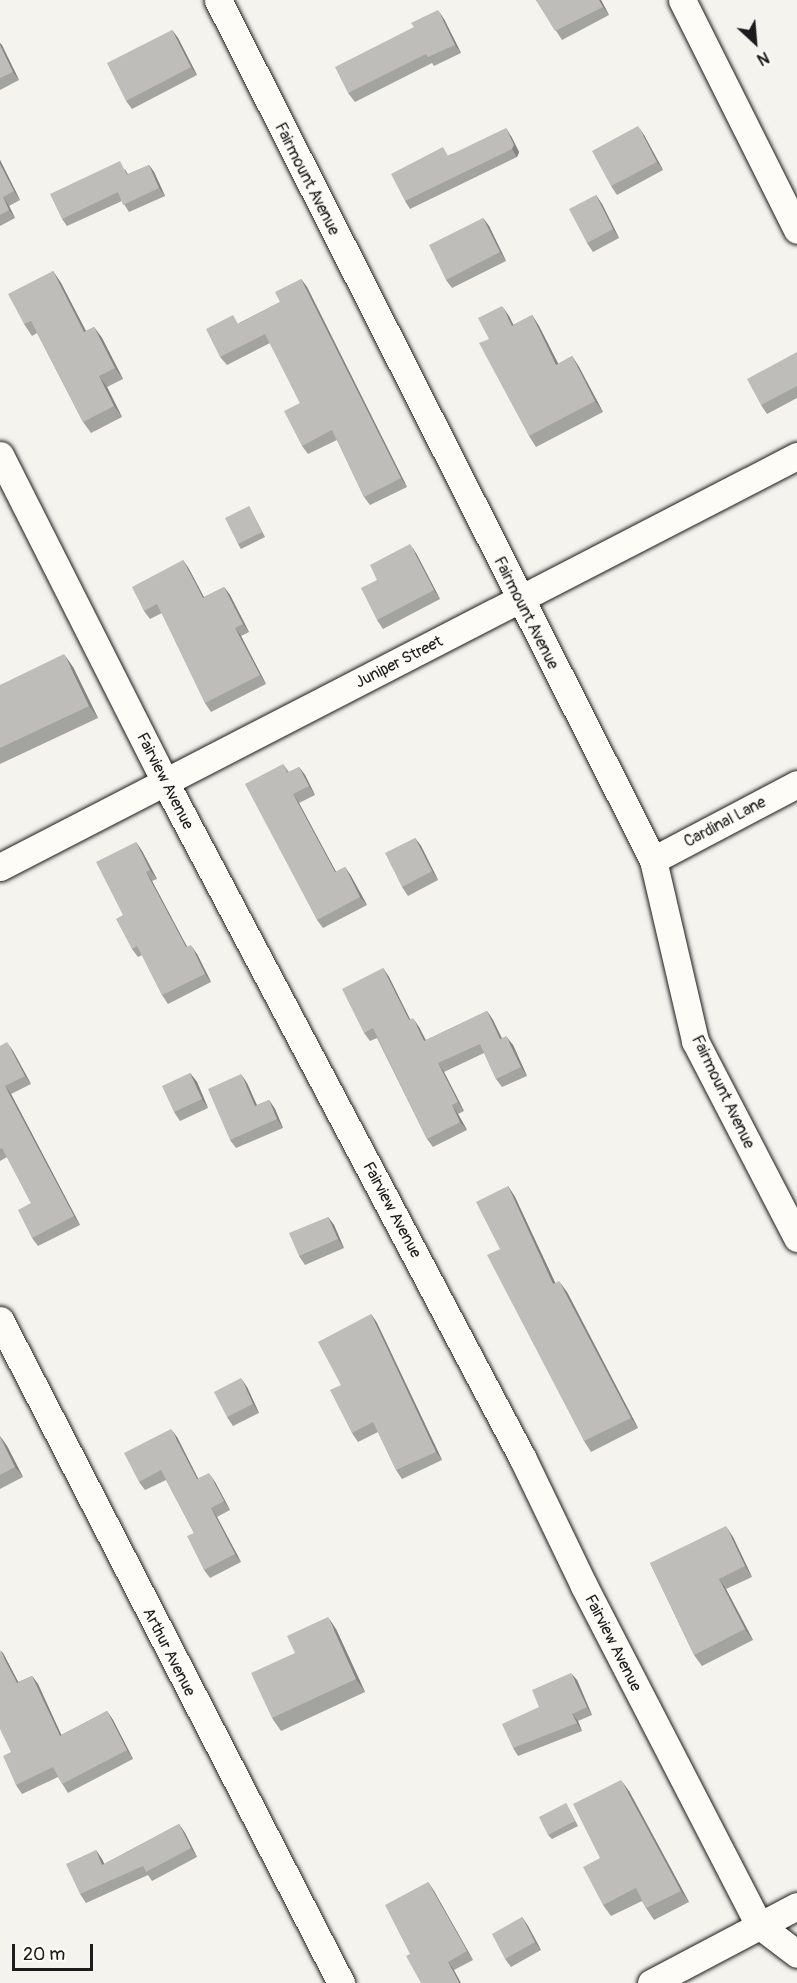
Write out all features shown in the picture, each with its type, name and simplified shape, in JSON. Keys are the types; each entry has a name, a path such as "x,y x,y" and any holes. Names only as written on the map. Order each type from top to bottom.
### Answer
{"street":[{"name":"Fairmount Avenue","path":"218,0 519,601 653,860 695,1041 797,1238"},
{"path":"682,0 797,230"},
{"name":"Fairview Avenue","path":"0,455 165,782 522,1457 584,1586 759,1925 797,1954"},
{"name":"Juniper Street","path":"0,867 797,456"},
{"name":"Cardinal Lane","path":"653,860 797,784"},
{"name":"Arthur Avenue","path":"0,1320 341,1983"},
{"path":"651,1983 797,1905"}],"building":[{"path":"536,0 599,0 603,7 555,31"},
{"path":"438,10 455,45 428,57 426,54 348,93 335,67 414,27 411,23"},
{"path":"172,30 191,67 126,101 107,63"},
{"path":"0,45 13,72 0,78"},
{"path":"638,126 657,162 611,186 592,151"},
{"path":"506,128 514,145 512,149 405,201 391,174 443,147 448,156"},
{"path":"120,161 127,175 149,165 159,188 123,205 118,192 62,219 50,194"},
{"path":"0,164 14,191 3,197 9,210 0,215"},
{"path":"596,195 613,229 587,243 569,209"},
{"path":"483,218 500,252 446,280 429,245"},
{"path":"53,271 84,332 94,327 115,368 99,376 114,406 83,422 31,321 24,324 8,294"},
{"path":"301,279 401,478 364,497 332,430 302,446 284,411 300,403 265,334 220,357 206,329 233,315 238,324 280,302 275,292"},
{"path":"502,306 512,326 532,315 556,365 572,356 595,401 529,436 479,343 489,339 478,318"},
{"path":"797,352 797,386 761,405 747,379"},
{"path":"249,506 262,532 238,544 225,518"},
{"path":"410,544 434,590 377,620 361,588 377,580 370,565"},
{"path":"183,560 203,598 224,587 243,624 235,628 260,675 205,703 157,604 144,611 132,587"},
{"path":"64,654 89,706 0,748 0,685"},
{"path":"283,764 287,773 299,767 309,786 293,794 335,872 345,867 360,897 317,920 245,784"},
{"path":"415,838 432,871 402,887 385,853"},
{"path":"136,842 150,870 146,872 186,947 191,945 205,974 162,995 137,946 132,949 116,919 123,915 96,862"},
{"path":"383,968 409,1020 413,1018 424,1041 487,1011 500,1039 506,1036 521,1067 496,1079 480,1044 438,1063 458,1102 452,1105 460,1122 427,1139 373,1028 364,1033 342,989"},
{"path":"7,1042 25,1076 5,1086 74,1216 32,1238 18,1210 31,1203 2,1148 0,1149 0,1046"},
{"path":"190,1073 202,1099 174,1112 162,1086"},
{"path":"241,1074 255,1106 269,1100 277,1119 230,1140 208,1089"},
{"path":"508,1186 553,1284 559,1281 631,1418 584,1441 487,1255 500,1249 476,1202"},
{"path":"328,1217 338,1239 299,1256 289,1233"},
{"path":"371,1314 436,1452 396,1470 373,1422 352,1433 330,1390 341,1385 318,1342"},
{"path":"241,1378 253,1404 227,1417 214,1392"},
{"path":"171,1429 197,1479 209,1473 224,1501 211,1508 235,1554 204,1570 187,1536 194,1533 161,1470 139,1482 124,1453"},
{"path":"0,1437 15,1467 0,1475"},
{"path":"726,1526 745,1566 719,1579 745,1629 694,1655 650,1563"},
{"path":"328,1617 356,1679 272,1718 251,1673 295,1653 287,1636"},
{"path":"0,1651 17,1683 32,1676 60,1736 107,1711 127,1750 62,1784 53,1767 16,1785 3,1756 11,1752 0,1729"},
{"path":"571,1673 587,1707 572,1714 577,1723 513,1748 502,1724 539,1707 532,1690"},
{"path":"621,1780 681,1891 646,1908 636,1888 603,1905 583,1867 600,1858 573,1804"},
{"path":"566,1803 575,1821 548,1835 539,1817"},
{"path":"179,1824 191,1848 146,1872 143,1866 80,1894 66,1864 96,1850 102,1865"},
{"path":"428,1882 467,1951 448,1962 459,1983 421,1983 406,1956 410,1954 385,1905"},
{"path":"522,1917 535,1942 505,1959 492,1934"}]}
